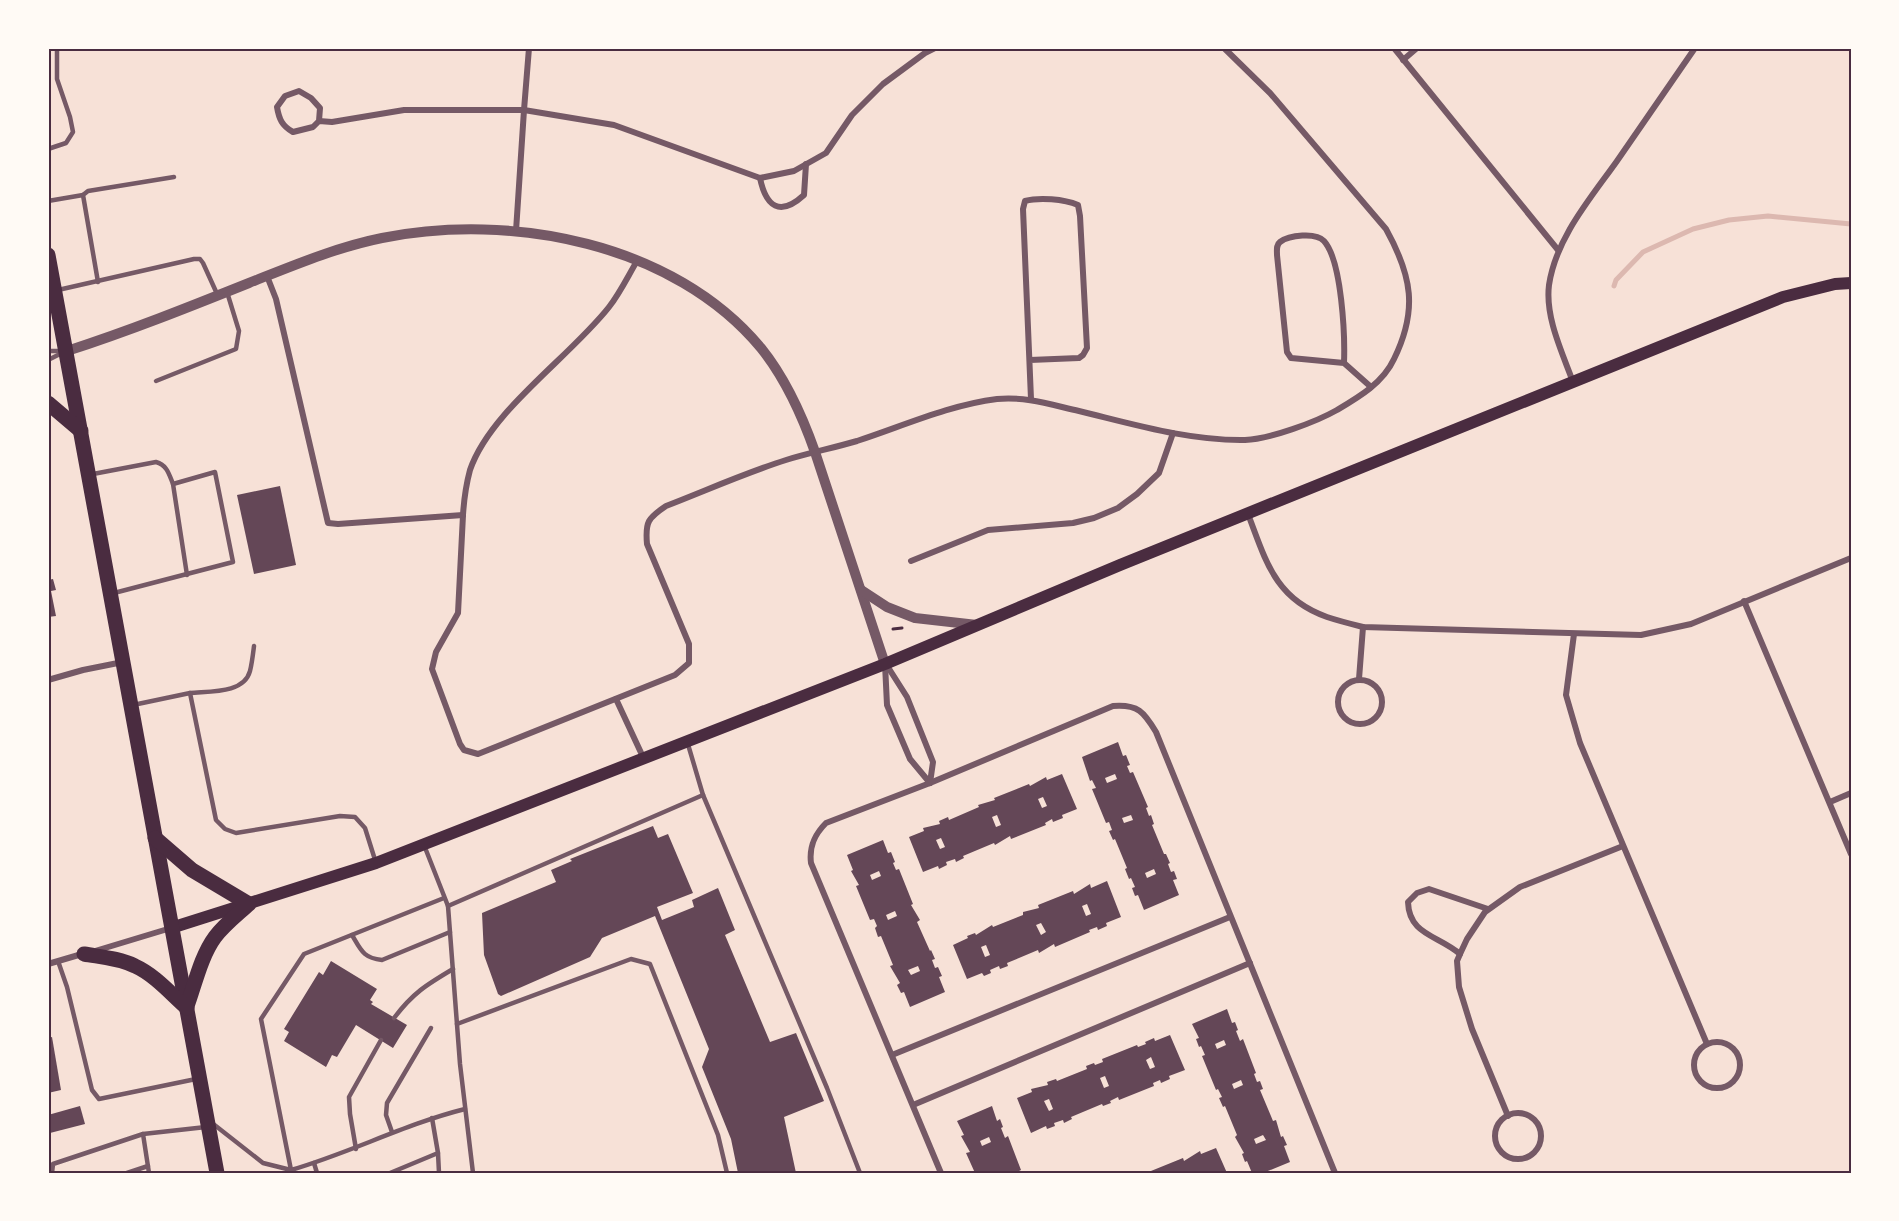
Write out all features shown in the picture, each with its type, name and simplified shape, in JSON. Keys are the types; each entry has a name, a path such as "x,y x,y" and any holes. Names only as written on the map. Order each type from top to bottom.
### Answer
{"main road":[{"path":"48,255 52,295 67,351 217,1173"},
{"path":"171,928 376,863 885,664 1783,297 1835,284 1851,283"},
{"path":"48,403 81,431"},
{"path":"155,838 192,870 249,904"},
{"path":"187,1008 206,954 214,939 249,904"},
{"path":"84,954 120,960 137,966 187,1008"}],"street":[{"path":"516,231 529,48"},
{"path":"319,121 320,108 311,98 299,91 285,96 278,107 279,118 285,128 293,132 313,127 319,121 332,122 404,110 524,110 614,124 760,178 794,171 825,153 852,115 883,84 935,48"},
{"path":"637,261 609,308 503,417 482,446 471,468 464,495 458,613 436,652 432,669 464,750 471,754 478,754 675,675 689,663 690,655 686,636 647,544 646,528 651,515 666,506 784,460 854,442 972,403 1000,399 1030,399 1196,438 1248,440 1324,417 1371,387 1392,364 1402,343 1409,318 1409,285 1399,253 1386,229 1270,93 1224,48"},
{"path":"1394,48 1558,250"},
{"path":"1403,60 1418,48"},
{"path":"1573,382 1550,308 1549,286 1558,250 1580,214 1695,48"},
{"path":"760,178 767,200 774,206 785,207 804,195 806,164"},
{"path":"1030,360 1078,358 1087,348 1080,216 1078,205 1070,202 1031,199 1025,201 1023,209 1030,399"},
{"path":"67,351 112,337 344,248 381,238 448,230 516,231 588,245 669,274 717,306 761,348 780,374 794,399 815,452 885,664 887,705 910,759 930,783"},
{"path":"1344,363 1340,288 1333,261 1324,241 1318,236 1303,235 1281,242 1277,248 1287,352 1291,358 1344,363 1371,387"},
{"path":"267,276 276,298 328,523 463,515"},
{"path":"910,561 988,530 1073,523 1094,518 1118,508 1159,473 1173,433"},
{"path":"1248,514 1275,579 1289,595 1300,605 1327,617 1363,627 1641,635 1692,624 1851,558"},
{"path":"861,590 887,607 915,618 977,625"},
{"path":"1744,601 1851,854"},
{"path":"1359,679 1363,627"},
{"path":"1574,634 1566,695 1580,743 1707,1044"},
{"path":"48,680 124,662"},
{"path":"885,664 907,697 933,762 930,783"},
{"path":"1359,679 1374,684 1382,696 1382,704 1376,717 1362,724 1348,721 1337,703 1341,689 1346,684 1359,679"},
{"path":"616,699 643,757"},
{"path":"941,1173 811,863 810,852 818,832 826,823 930,783 1113,706 1126,705 1138,709 1156,732 1335,1173"},
{"path":"1830,802 1851,793"},
{"path":"1508,1116 1472,1029 1459,987 1457,961 1467,939 1488,909 1520,887 1623,846"},
{"path":"1460,954 1417,928 1409,914 1408,903 1417,893 1429,889 1488,909"},
{"path":"892,1055 1230,917"},
{"path":"48,964 171,928"},
{"path":"913,1105 1250,963"},
{"path":"1722,1042 1735,1050 1739,1057 1739,1073 1730,1085 1715,1089 1701,1083 1696,1077 1693,1070 1696,1055 1707,1044 1722,1042"},
{"path":"1516,1113 1531,1117 1540,1129 1540,1145 1529,1156 1514,1159 1507,1156 1497,1146 1498,1125 1508,1116 1516,1113"}],"lane":[{"path":"48,149 66,143 73,132 57,79 57,48"},
{"path":"48,201 83,195 88,191 174,177"},
{"path":"83,195 98,282"},
{"path":"52,295 194,259 200,260 223,294 239,331 236,349 156,381"},
{"path":"48,351 67,351"},
{"path":"48,360 67,351"},
{"path":"89,475 156,462 163,464 172,484 187,575"},
{"path":"111,594 233,562 215,472 172,484"},
{"path":"131,705 190,693 233,688 243,683 250,673 254,646"},
{"path":"190,693 216,820 225,829 236,833 340,816 355,817 365,828 376,863"},
{"path":"687,740 703,795 827,1088 860,1173"},
{"path":"448,906 703,795"},
{"path":"424,844 448,906 457,1024 473,1173"},
{"path":"289,1171 261,1019 304,954 444,898"},
{"path":"352,935 363,953 371,959 382,960 450,932"},
{"path":"457,1024 632,958 650,964 718,1136 727,1173"},
{"path":"58,961 67,987 92,1090 99,1099 199,1079"},
{"path":"394,1018 408,999 453,969"},
{"path":"392,1132 386,1115 387,1103 431,1028"},
{"path":"356,1149 349,1097 381,1040"},
{"path":"52,1173 53,1164 143,1134 208,1123 263,1163 289,1171 356,1149 392,1132 465,1109"},
{"path":"432,1118 439,1173"},
{"path":"143,1134 149,1173"},
{"path":"390,1173 438,1153"},
{"path":"314,1163 317,1173"},
{"path":"127,1173 148,1166"}],"path":[{"path":"893,629 902,628"}],"building":[{"path":"280,486 296,565 254,574 237,495"},
{"path":"53,579 56,590 51,591 56,616 48,617 48,580"},
{"path":"1118,742 1123,756 1126,755 1130,765 1127,766 1130,773 1133,772 1148,807 1146,808 1154,824 1152,825 1170,863 1168,864 1171,872 1174,871 1177,879 1173,880 1179,895 1144,910 1138,895 1135,896 1132,888 1135,887 1131,878 1129,879 1115,839 1113,840 1109,831 1112,830 1109,822 1106,823 1092,789 1096,788 1092,780 1090,781 1082,757","holes":["1115,774 1117,779 1107,783 1105,778","1131,815 1133,820 1124,823 1122,818","1154,869 1156,874 1147,878 1145,873"]},
{"path":"1062,774 1077,809 1062,815 1063,818 1053,822 1052,819 1045,823 1046,825 1011,839 1010,836 995,845 994,843 963,856 964,858 956,862 955,859 946,862 947,865 939,869 938,866 923,872 909,837 924,831 923,828 940,824 939,821 948,817 949,820 979,807 978,805 995,800 994,798 1029,784 1030,786 1046,777 1047,780","holes":["1043,797 1047,806 1042,808 1038,799","997,815 1001,825 996,827 992,817","941,838 945,847 940,849 936,840"]},
{"path":"653,826 658,838 668,834 693,893 657,907 662,920 694,907 692,900 718,888 735,930 725,935 770,1042 796,1033 824,1101 784,1117 796,1173 738,1173 731,1139 702,1067 709,1049 655,916 602,938 590,957 501,996 498,994 484,955 482,913 556,882 551,870 572,861 570,859"},
{"path":"883,840 888,853 891,852 896,870 899,869 913,904 911,905 920,920 917,922 935,959 932,960 935,968 938,967 942,976 939,977 945,992 910,1007 904,992 901,993 897,985 900,983 890,966 893,965 881,936 878,937 874,919 870,920 856,886 859,885 851,871 853,870 847,855","holes":["879,871 881,876 872,880 870,875","895,911 897,916 888,920 886,915","918,966 920,971 911,975 908,970"]},
{"path":"1107,881 1121,917 1106,923 1107,926 1098,930 1097,927 1089,930 1090,932 1055,947 1054,944 1039,953 1038,950 1007,963 1008,966 1000,969 999,966 984,976 982,973 967,979 953,945 992,925 993,927 1023,915 1023,912 1039,908 1038,905 1073,891 1074,894 1090,884 1091,888","holes":["1087,904 1091,914 1086,916 1082,906","1041,923 1046,932 1041,935 1036,925","986,945 990,955 985,957 981,947"]},
{"path":"331,961 377,989 370,1000 373,1002 371,1004 407,1025 393,1048 356,1025 337,1057 332,1055 326,1067 284,1041 289,1032 284,1029 319,972 323,975"},
{"path":"1227,1009 1232,1023 1235,1022 1240,1041 1243,1039 1273,1121 1276,1120 1281,1137 1283,1136 1287,1145 1284,1146 1290,1162 1263,1173 1252,1173 1247,1161 1245,1162 1242,1154 1244,1153 1235,1137 1237,1135 1225,1106 1223,1107 1219,1098 1222,1097 1218,1089 1216,1090 1202,1056 1205,1055 1201,1046 1199,1047 1196,1039 1199,1038 1192,1024","holes":["1224,1040 1226,1045 1217,1049 1215,1044","1241,1080 1243,1085 1234,1089 1232,1084","1263,1135 1266,1140 1256,1144 1254,1139"]},
{"path":"1170,1035 1185,1070 1169,1076 1170,1079 1161,1083 1160,1080 1153,1083 1154,1086 1119,1100 1118,1097 1110,1101 1111,1103 1103,1106 1102,1104 1071,1117 1072,1119 1064,1123 1063,1120 1054,1123 1055,1126 1047,1129 1046,1126 1031,1133 1017,1098 1032,1092 1031,1089 1048,1085 1047,1082 1056,1079 1057,1081 1087,1069 1086,1066 1103,1062 1102,1059 1137,1045 1138,1047 1146,1044 1145,1042 1154,1038 1155,1041","holes":["1151,1057 1155,1067 1150,1069 1146,1060","1105,1076 1109,1086 1104,1088 1100,1078","1049,1099 1053,1109 1049,1111 1044,1101"]},
{"path":"52,1037 61,1090 48,1093 48,1038"},
{"path":"80,1106 85,1124 50,1133 48,1115"},
{"path":"992,1106 997,1121 1000,1119 1005,1138 1008,1136 1021,1170 1020,1173 975,1173 966,1153 970,1152 961,1136 964,1135 957,1121","holes":["989,1137 991,1142 982,1146 980,1141"]},
{"path":"1216,1148 1227,1173 1198,1173 1197,1171 1192,1173 1146,1173 1183,1158 1184,1161 1200,1151 1201,1154"}],"waterway":[{"path":"1614,286 1616,280 1643,252 1693,229 1729,220 1768,216 1851,224"}]}
